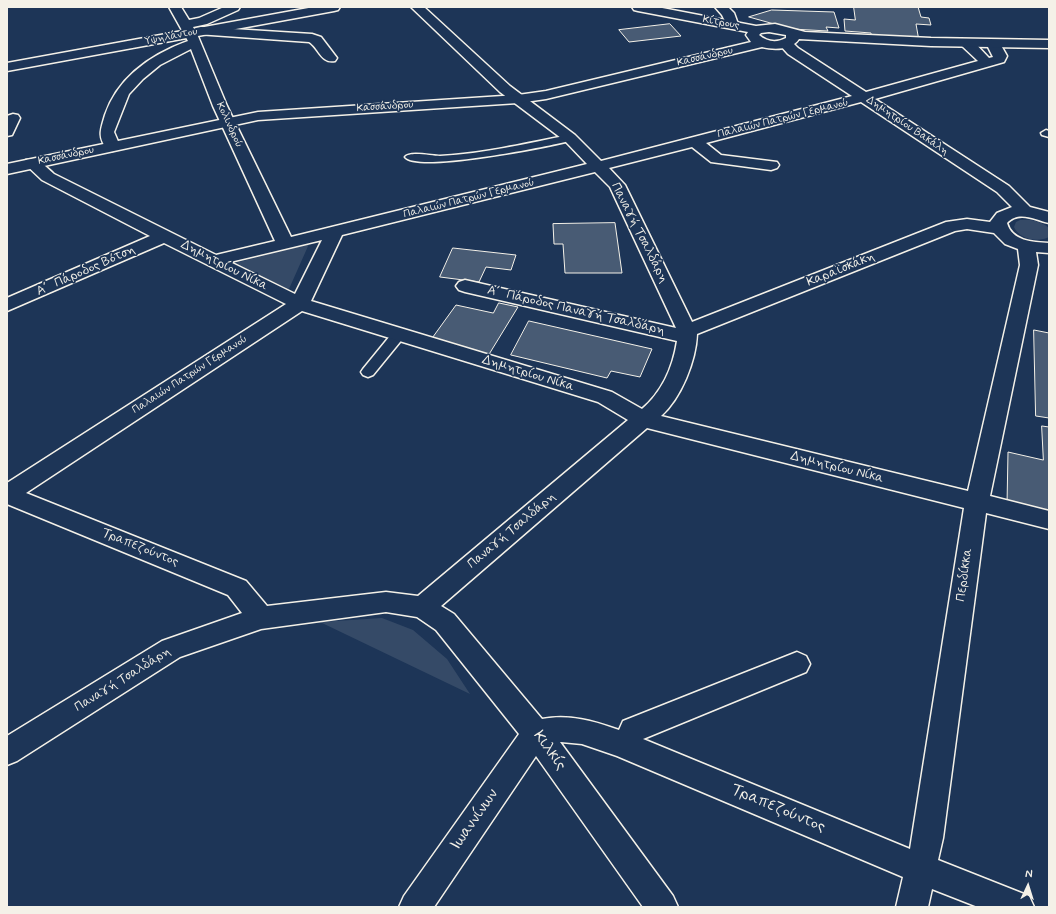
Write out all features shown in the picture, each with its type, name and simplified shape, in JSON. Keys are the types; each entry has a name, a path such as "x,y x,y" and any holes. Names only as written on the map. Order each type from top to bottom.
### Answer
{"street":[{"name":"Κολινδρού","path":"175,7 193,33 227,122 285,243"},
{"path":"112,146 107,132 122,93 147,67 177,49 203,21 234,7"},
{"name":"Υψηλάντου","path":"7,67 334,7"},
{"name":"Παναγή Τσαλδάρη","path":"7,752 171,649 261,618 386,602 422,607 660,405 672,387 686,352 687,334 617,185 570,138 505,89 417,7"},
{"name":"Κίτρους","path":"638,7 732,24 756,30"},
{"path":"721,7 728,13 732,24"},
{"path":"763,43 754,38 752,35 756,30 772,27 784,30 789,39 1049,44"},
{"path":"193,33 312,38 316,40 330,58"},
{"name":"Κασσάνδρου","path":"15,167 227,122 278,114 518,99 546,95 763,43 773,45 789,39"},
{"name":"Δημητρίου Βακάλη","path":"789,39 793,51 1003,189 1015,200 1024,212"},
{"path":"1015,43 1049,40"},
{"path":"967,43 987,63"},
{"name":"Παλαιών Πατρών Γερμανού","path":"213,261 599,167 866,98 999,59 1000,56 993,43"},
{"path":"7,132 14,118"},
{"path":"695,142 717,159 771,165"},
{"name":"Δημητρίου Νίκα","path":"15,167 48,177 300,304 605,397 643,419 1049,520"},
{"path":"1038,247 1008,238 998,228 998,222 1000,217 1015,212 1048,214"},
{"name":"Καραϊσκάκη","path":"687,334 952,226 967,224 998,228"},
{"path":"300,304 334,232"},
{"name":"Α΄ Πάροδος Βότση","path":"7,305 165,236"},
{"name":"Περδίκκα","path":"912,907 928,838 972,524 1029,265 1038,247"},
{"name":"Α΄ Πάροδος Παναγή Τσαλδάρη","path":"465,286 687,334"},
{"name":"Παλαιών Πατρών Γερμανού","path":"7,494 300,304"},
{"name":"Τραπεζούντος","path":"7,494 236,588 261,618"},
{"name":"Κιλκίς","path":"422,607 445,622 536,733 662,907"},
{"path":"626,746 633,730 797,664"},
{"name":"Τραπεζούντος","path":"536,733 555,729 583,730 626,746 921,869 1018,907"},
{"name":"Ιωαννίνων","path":"415,907 536,733"}],"lane":[{"path":"410,157 438,159 466,157 570,138"},
{"path":"368,372 399,334"}],"shaded area":[{"path":"1020,220 1032,220 1043,224 1049,228 1049,237 1034,240 1024,237 1016,231 1014,227 1016,222"},
{"path":"309,244 289,289 231,264"},
{"path":"382,618 413,630 447,659 470,694 320,622"}],"building":[{"path":"854,7 918,7 921,17 929,18 931,25 916,24 919,41 871,38 871,33 845,31 844,19 855,20"},
{"path":"772,10 834,12 839,28 826,27 828,31 792,29 749,17"},
{"path":"670,24 681,36 629,42 619,30"},
{"path":"615,223 622,273 565,273 563,244 554,244 553,224"},
{"path":"453,248 516,255 511,270 486,267 479,282 440,277"},
{"path":"499,303 518,307 488,356 430,341 456,305 493,313"},
{"path":"529,321 652,349 640,377 611,371 607,378 511,355"},
{"path":"1034,330 1049,333 1049,418 1036,416"},
{"path":"1042,426 1049,427 1049,515 1007,505 1008,452 1043,460"}]}
